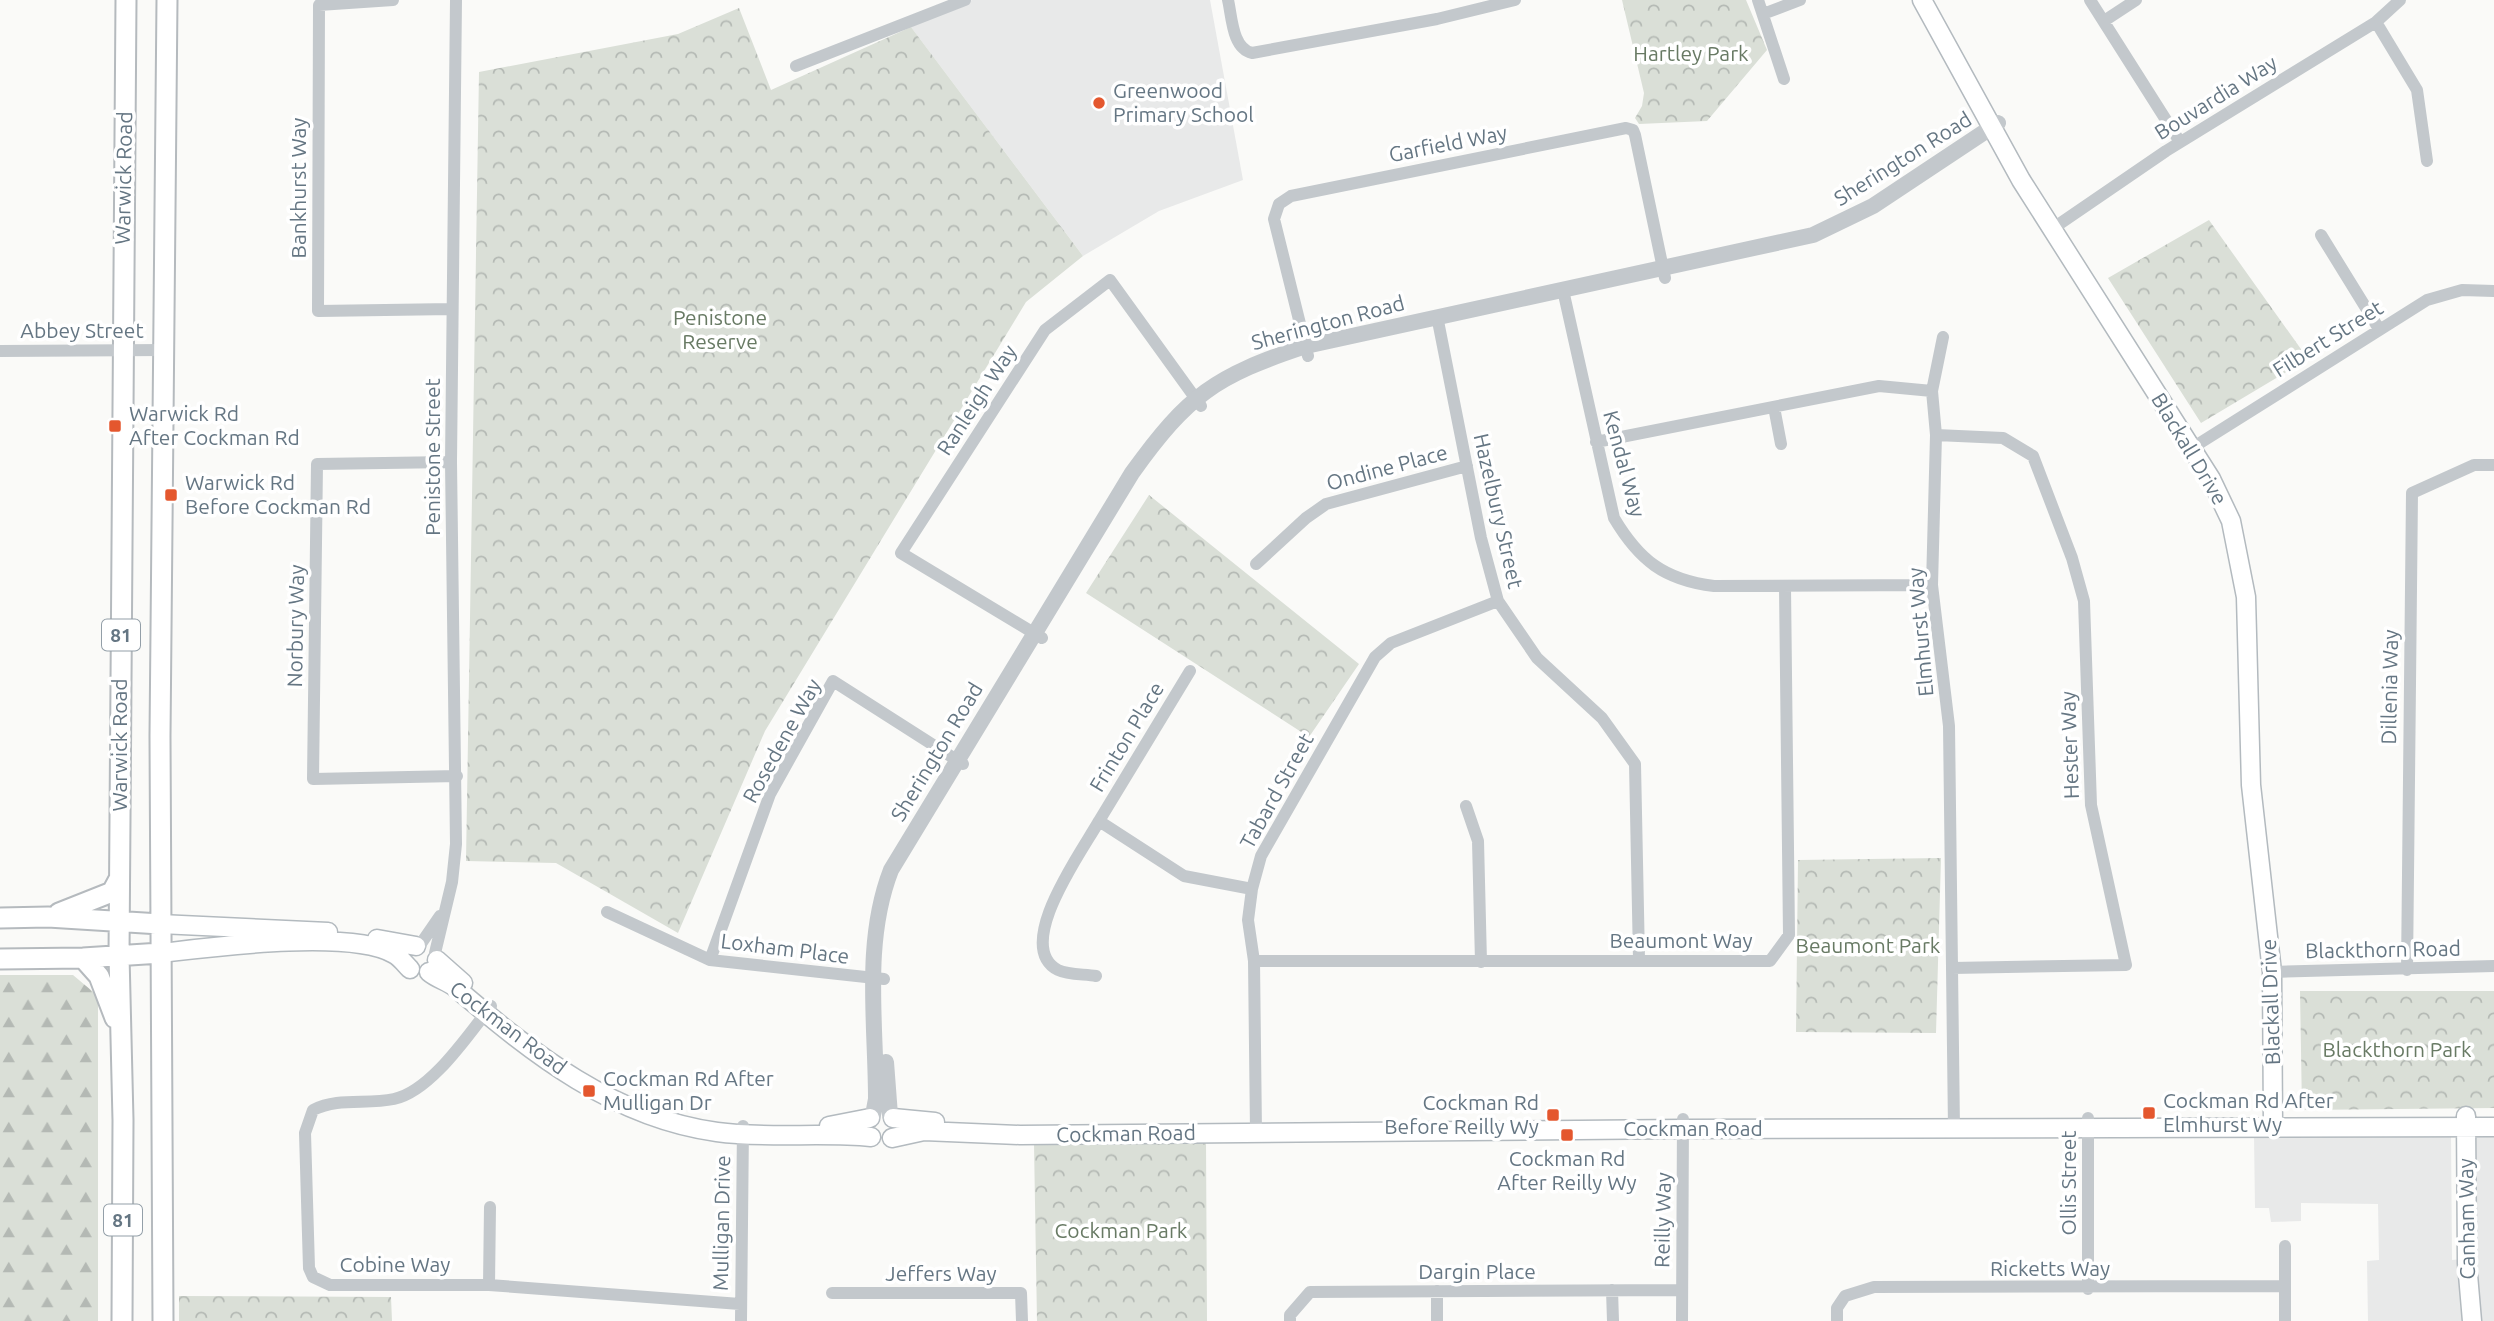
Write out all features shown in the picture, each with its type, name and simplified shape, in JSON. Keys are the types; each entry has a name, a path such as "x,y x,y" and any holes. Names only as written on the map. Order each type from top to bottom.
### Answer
{"main road":[{"name":"Warwick Road","path":"122,1321 123,1120 119,1029 119,879 126,0"},
{"name":"Warwick Road","path":"163,1321 160,924 167,0"},
{"name":"Blackall Drive","path":"1922,0 2055,227 2236,511 2248,548 2253,578 2259,757 2276,972 2280,1122"},
{"name":"Blackall Drive","path":"1934,0 1997,130"},
{"path":"48,917 103,897 112,892 119,879"},
{"path":"0,918 48,917 321,931 427,955 421,974 394,954 365,945 332,943 83,958 0,959"},
{"name":"Cockman Road","path":"427,955 563,1072 642,1114 668,1124 871,1137"},
{"path":"83,958 99,976 119,1029"},
{"name":"Cockman Road","path":"743,1130 832,1126 881,1117 1019,1125 1256,1127 2460,1121 2494,1116"},
{"path":"881,1117 896,1129 892,1138 881,1142 871,1137 867,1128 881,1117"},
{"name":"Cockman Road","path":"2460,1121 2494,1127"},
{"name":"Canham Way","path":"2460,1121 2462,1321"},
{"name":"Canham Way","path":"2460,1121 2472,1321"},
{"name":"Cockman Road","path":"892,1138 925,1131 1020,1135 1256,1127"}],"street":[{"name":"Bankhurst Way","path":"393,0 320,5 318,311 453,309"},
{"name":"Penistone Street","path":"427,955 452,882 457,776 451,462 456,0"},
{"path":"796,66 965,0"},
{"path":"1228,0 1238,43 1243,51 1252,53 1437,19 1515,0"},
{"path":"1758,0 1784,79"},
{"path":"1763,14 1800,0"},
{"path":"2090,0 2180,142"},
{"path":"2104,21 2136,0"},
{"name":"Bouvardia Way","path":"2055,227 2180,142 2376,22 2400,0"},
{"path":"2376,22 2417,90 2427,161"},
{"name":"Garfield Way","path":"1307,351 1274,219 1279,204 1291,196 1626,128 1633,130 1635,135 1664,273"},
{"name":"Sherington Road","path":"881,1117 876,924 886,885 1038,636 1132,473 1154,442 1198,402 1238,370 1307,351 1664,273 1792,251 1832,239 1882,212 1997,130"},
{"path":"2321,235 2379,329"},
{"name":"Ranleigh Way","path":"1038,636 901,554 1045,330 1110,280 1198,402"},
{"name":"Filbert Street","path":"2196,445 2427,300 2462,290 2494,291"},
{"name":"Kendal Way","path":"1564,296 1614,518 1632,548 1657,569 1696,583 1785,587 1932,585"},
{"name":"Hazelbury Street","path":"1438,321 1481,538 1498,601 1536,658 1602,718 1635,764 1639,959"},
{"path":"1596,442 1878,386 1932,391 1943,337"},
{"name":"Abbey Street","path":"0,351 164,350"},
{"name":"Elmhurst Way","path":"1932,391 1936,435 1932,585 1949,726 1954,1124"},
{"path":"1773,407 1781,444"},
{"name":"Hester Way","path":"1936,435 2003,438 2033,456 2072,558 2084,601 2091,805 2126,965 1952,968"},
{"name":"Norbury Way","path":"451,462 317,464 313,779 457,776"},
{"name":"Dillenia Way","path":"2407,970 2412,493 2474,465 2494,465"},
{"name":"Ondine Place","path":"1256,564 1306,518 1326,504 1467,466"},
{"name":"Beaumont Way","path":"1254,961 1770,961 1789,935 1785,587"},
{"name":"Tabard Street","path":"1256,1127 1254,961 1248,920 1252,888 1261,856 1375,657 1391,643 1498,601"},
{"name":"Frinton Place","path":"1190,671 1099,821 1184,876 1252,888"},
{"name":"Rosedene Way","path":"710,960 771,794 833,681 960,762"},
{"path":"1466,806 1478,841 1480,962"},
{"path":"1096,976 1058,970 1045,957 1042,941 1044,919 1099,821"},
{"name":"Loxham Place","path":"607,912 710,960 879,979"},
{"name":"Blackthorn Road","path":"2276,972 2494,966"},
{"name":"Cobine Way","path":"488,1010 432,1076 410,1094 369,1102 328,1102 313,1110 305,1133 309,1268 313,1277 330,1285 489,1285 740,1304"},
{"name":"Reilly Way","path":"1682,1321 1683,1124"},
{"name":"Ollis Street","path":"2088,1124 2088,1289"},
{"name":"Mulligan Drive","path":"741,1321 743,1130"},
{"path":"489,1207 489,1285"},
{"path":"2285,1247 2285,1321"},
{"name":"Ricketts Way","path":"1837,1321 1837,1308 1845,1296 1874,1287 2088,1289 2285,1286"},
{"path":"1612,1290 1613,1321"},
{"name":"Dargin Place","path":"1290,1321 1290,1315 1310,1292 1682,1290"},
{"path":"1437,1291 1437,1321"},
{"name":"Jeffers Way","path":"832,1293 1021,1293 1022,1321"}],"shaded area":[{"name":"Greenwood Primary School","path":"972,0 1210,0 1243,180 1159,211 1083,256 911,27"},
{"path":"2451,1133 2452,1260 2472,1258 2470,1136 2494,1135 2494,1321 2368,1321 2367,1261 2379,1260 2378,1204 2301,1203 2301,1221 2271,1222 2269,1208 2255,1208 2254,1136 2436,1137"}],"green space":[{"name":"Hartley Park","path":"1622,0 1746,0 1767,50 1707,121 1639,124 1635,118 1642,106 1644,93"},
{"name":"Penistone Reserve","path":"739,8 771,90 911,27 1083,256 1026,302 765,731 678,933 556,863 466,861 479,72 678,34"},
{"path":"2209,220 2308,359 2201,423 2108,278"},
{"path":"1149,495 1359,664 1309,737 1086,593"},
{"name":"Beaumont Park","path":"1941,858 1936,1033 1796,1032 1798,860"},
{"path":"0,975 73,975 98,996 98,1321 0,1321"},
{"name":"Blackthorn Park","path":"2300,991 2494,991 2494,1108 2302,1110"},
{"name":"Cockman Park","path":"1206,1141 1207,1321 1037,1321 1034,1144"},
{"path":"179,1296 391,1297 392,1321 179,1321"}],"place":[{"name":"Greenwood Primary School","path":"1099,103"},
{"name":"Warwick Rd After Cockman Rd","path":"115,426"},
{"name":"Warwick Rd Before Cockman Rd","path":"171,495"},
{"name":"Cockman Rd After Mulligan Dr","path":"589,1091"},
{"name":"Cockman Rd After Elmhurst Wy","path":"2149,1113"},
{"name":"Cockman Rd Before Reilly Wy","path":"1553,1115"},
{"name":"Cockman Rd After Reilly Wy","path":"1567,1135"}]}
